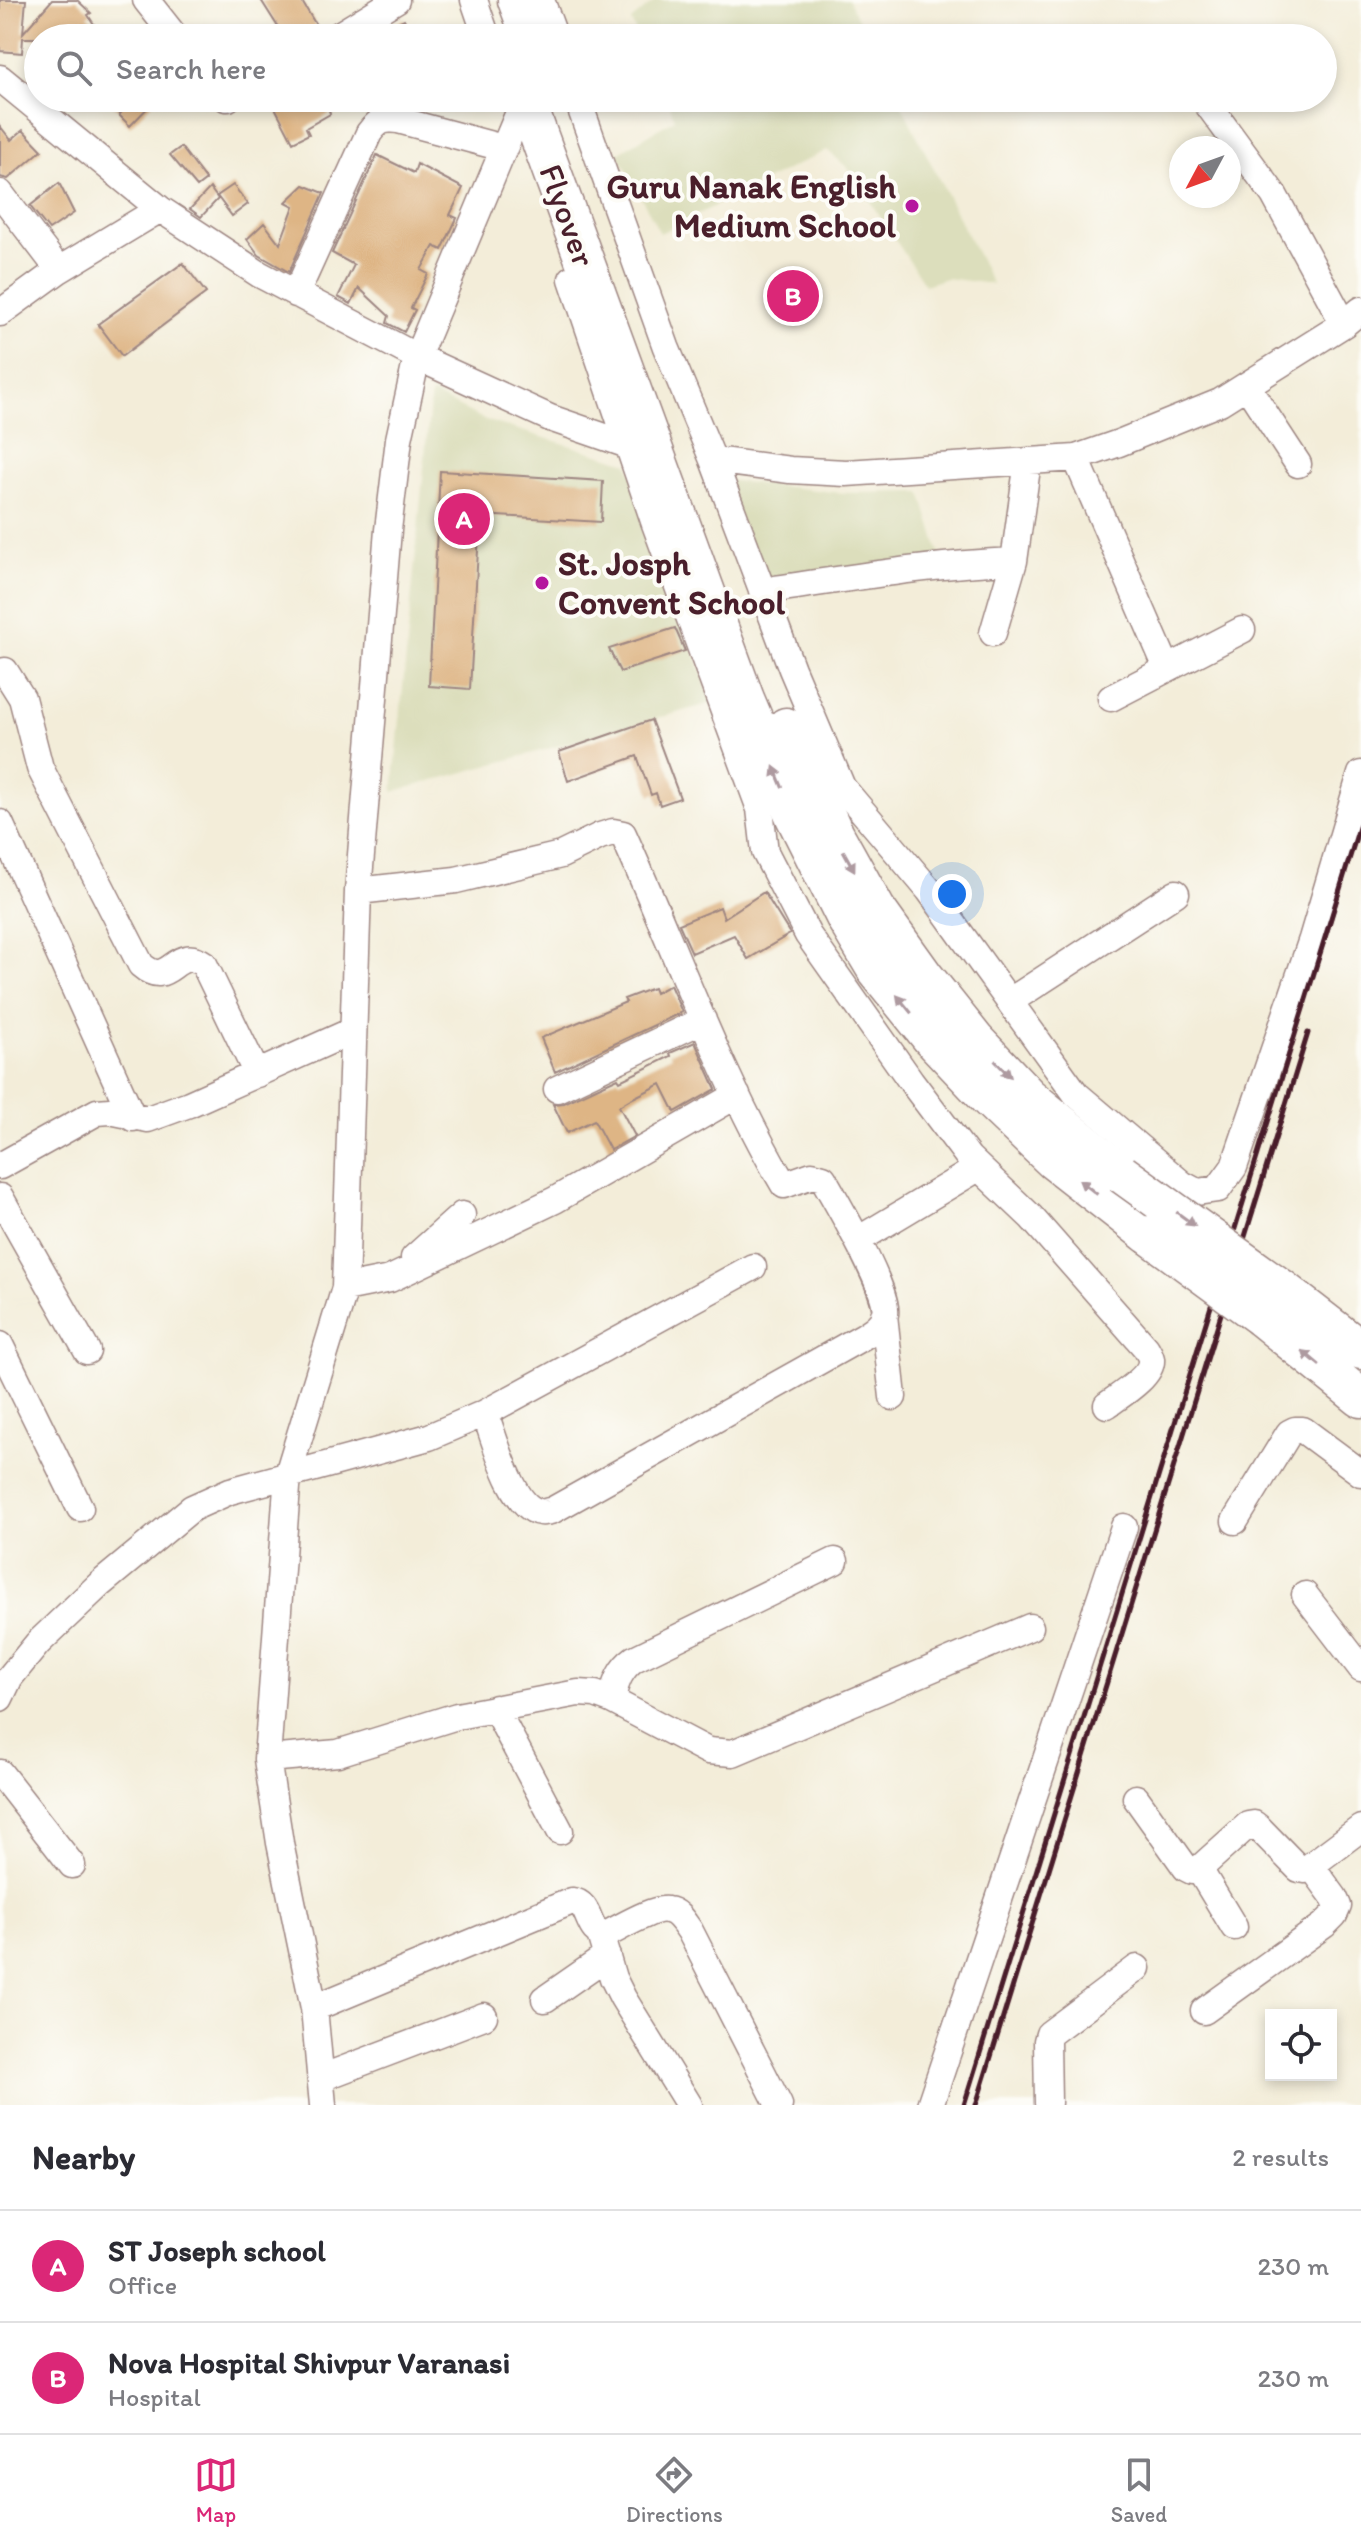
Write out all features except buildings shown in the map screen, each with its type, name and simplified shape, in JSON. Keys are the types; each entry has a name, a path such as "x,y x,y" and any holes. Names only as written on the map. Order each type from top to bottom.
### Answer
{"highway":[{"path":"489,0 498,24"},
{"path":"517,0 537,24"},
{"name":"Flyover","path":"523,112 622,326"},
{"name":"Flyover","path":"557,112 622,326"},
{"path":"622,326 828,821 876,909 924,976 975,1040 1029,1097 1122,1174 1279,1294 1361,1350"},
{"path":"622,326 745,699 795,817 846,919 877,971 932,1039 1053,1160 1149,1235 1279,1294 1361,1398"}],"street":[{"path":"146,0 165,24"},
{"path":"357,24 396,0"},
{"path":"474,0 482,24"},
{"path":"541,0 545,24"},
{"path":"552,24 562,0"},
{"path":"0,78 24,98"},
{"path":"42,112 160,209 259,274 417,357 550,418 628,445"},
{"path":"323,2105 314,2008 280,1843 267,1759 288,1474 345,1288 358,891 388,530 399,439 417,357 516,112"},
{"path":"522,112 628,445 760,809 765,852 808,935 911,1081 978,1168 1031,1217 1095,1293 1138,1337 1152,1358 1143,1378 1107,1405"},
{"path":"582,112 666,347 842,787 929,890 1076,1094 1182,1184 1197,1192 1218,1189 1234,1167 1312,939 1361,774"},
{"path":"713,460 790,470 846,473 1076,458 1220,402 1353,317 1274,195 1213,112"},
{"path":"296,294 376,123 385,118 398,120 503,148"},
{"path":"0,193 59,270"},
{"path":"0,313 59,270 160,209"},
{"path":"1247,386 1298,464"},
{"path":"1076,458 1167,668"},
{"path":"993,633 1014,561 1028,461"},
{"path":"762,591 920,568 1014,561"},
{"path":"1111,698 1242,630"},
{"path":"5,671 22,698 40,768 141,965 150,973 161,974 186,958 196,958 204,964 257,1074"},
{"path":"0,823 133,1118"},
{"path":"358,891 456,880 561,855 613,832 623,834 737,1095 784,1185 812,1175 823,1178 858,1240 886,1305 880,1324 864,1336 553,1510 541,1513 530,1507 514,1490 485,1413"},
{"path":"1010,1001 1176,893"},
{"path":"557,1089 703,1020"},
{"path":"0,1166 97,1112 110,1111 148,1119 352,1031"},
{"path":"345,1288 390,1279 555,1200 737,1095"},
{"path":"858,1240 978,1168"},
{"path":"0,1197 87,1351"},
{"path":"390,1279 462,1215"},
{"path":"0,1698 10,1677 31,1650 99,1585 192,1508 211,1498 288,1474 429,1437 485,1413 753,1267"},
{"path":"1279,1294 1361,1329"},
{"path":"884,1315 893,1397"},
{"path":"0,1345 80,1508"},
{"path":"1235,1521 1289,1433 1295,1430 1303,1430 1361,1473"},
{"path":"930,2105 1124,1527"},
{"path":"611,1700 618,1676 634,1659 835,1561"},
{"path":"1305,1595 1352,1638 1361,1668"},
{"path":"267,1759 338,1753 457,1716 578,1693 595,1694 611,1700 708,1751 733,1753 1030,1627"},
{"path":"495,1708 560,1831"},
{"path":"0,1773 72,1865"},
{"path":"1136,1798 1186,1868 1192,1871 1199,1869 1248,1825 1254,1824 1299,1869 1305,1870 1361,1828"},
{"path":"1204,2011 1334,1915 1338,1906 1334,1897 1312,1867"},
{"path":"1199,1869 1234,1927"},
{"path":"314,2008 572,1901 579,1902 603,1945 623,1998 689,2105"},
{"path":"545,1999 603,1945 607,1934 658,1910 670,1909 690,1931 779,2105"},
{"path":"1048,2104 1049,2034 1137,1968"},
{"path":"321,2078 484,2016"},
{"path":"1048,2104 1069,2088"}],"shaded area":[{"path":"656,0 848,0 861,24 632,24 631,21"},
{"name":"Guru Nanak English Medium School","path":"672,112 905,112 992,284 946,278 925,285 848,168 827,150 660,233 618,153 675,119"},
{"name":"St. Josph Convent School","path":"431,393 485,420 628,463 712,703 393,792"},
{"path":"725,480 842,493 921,492 941,558 768,593"}],"railway":[{"path":"964,2105 1361,821"},
{"path":"976,2105 1308,1033"}],"place":[{"name":"Guru Nanak English Medium School","path":"912,206"},
{"name":"Nova Hospital Shivpur Varanasi","path":"793,296"},
{"name":"ST Joseph school","path":"464,519"},
{"name":"St. Josph Convent School","path":"542,583"}]}
